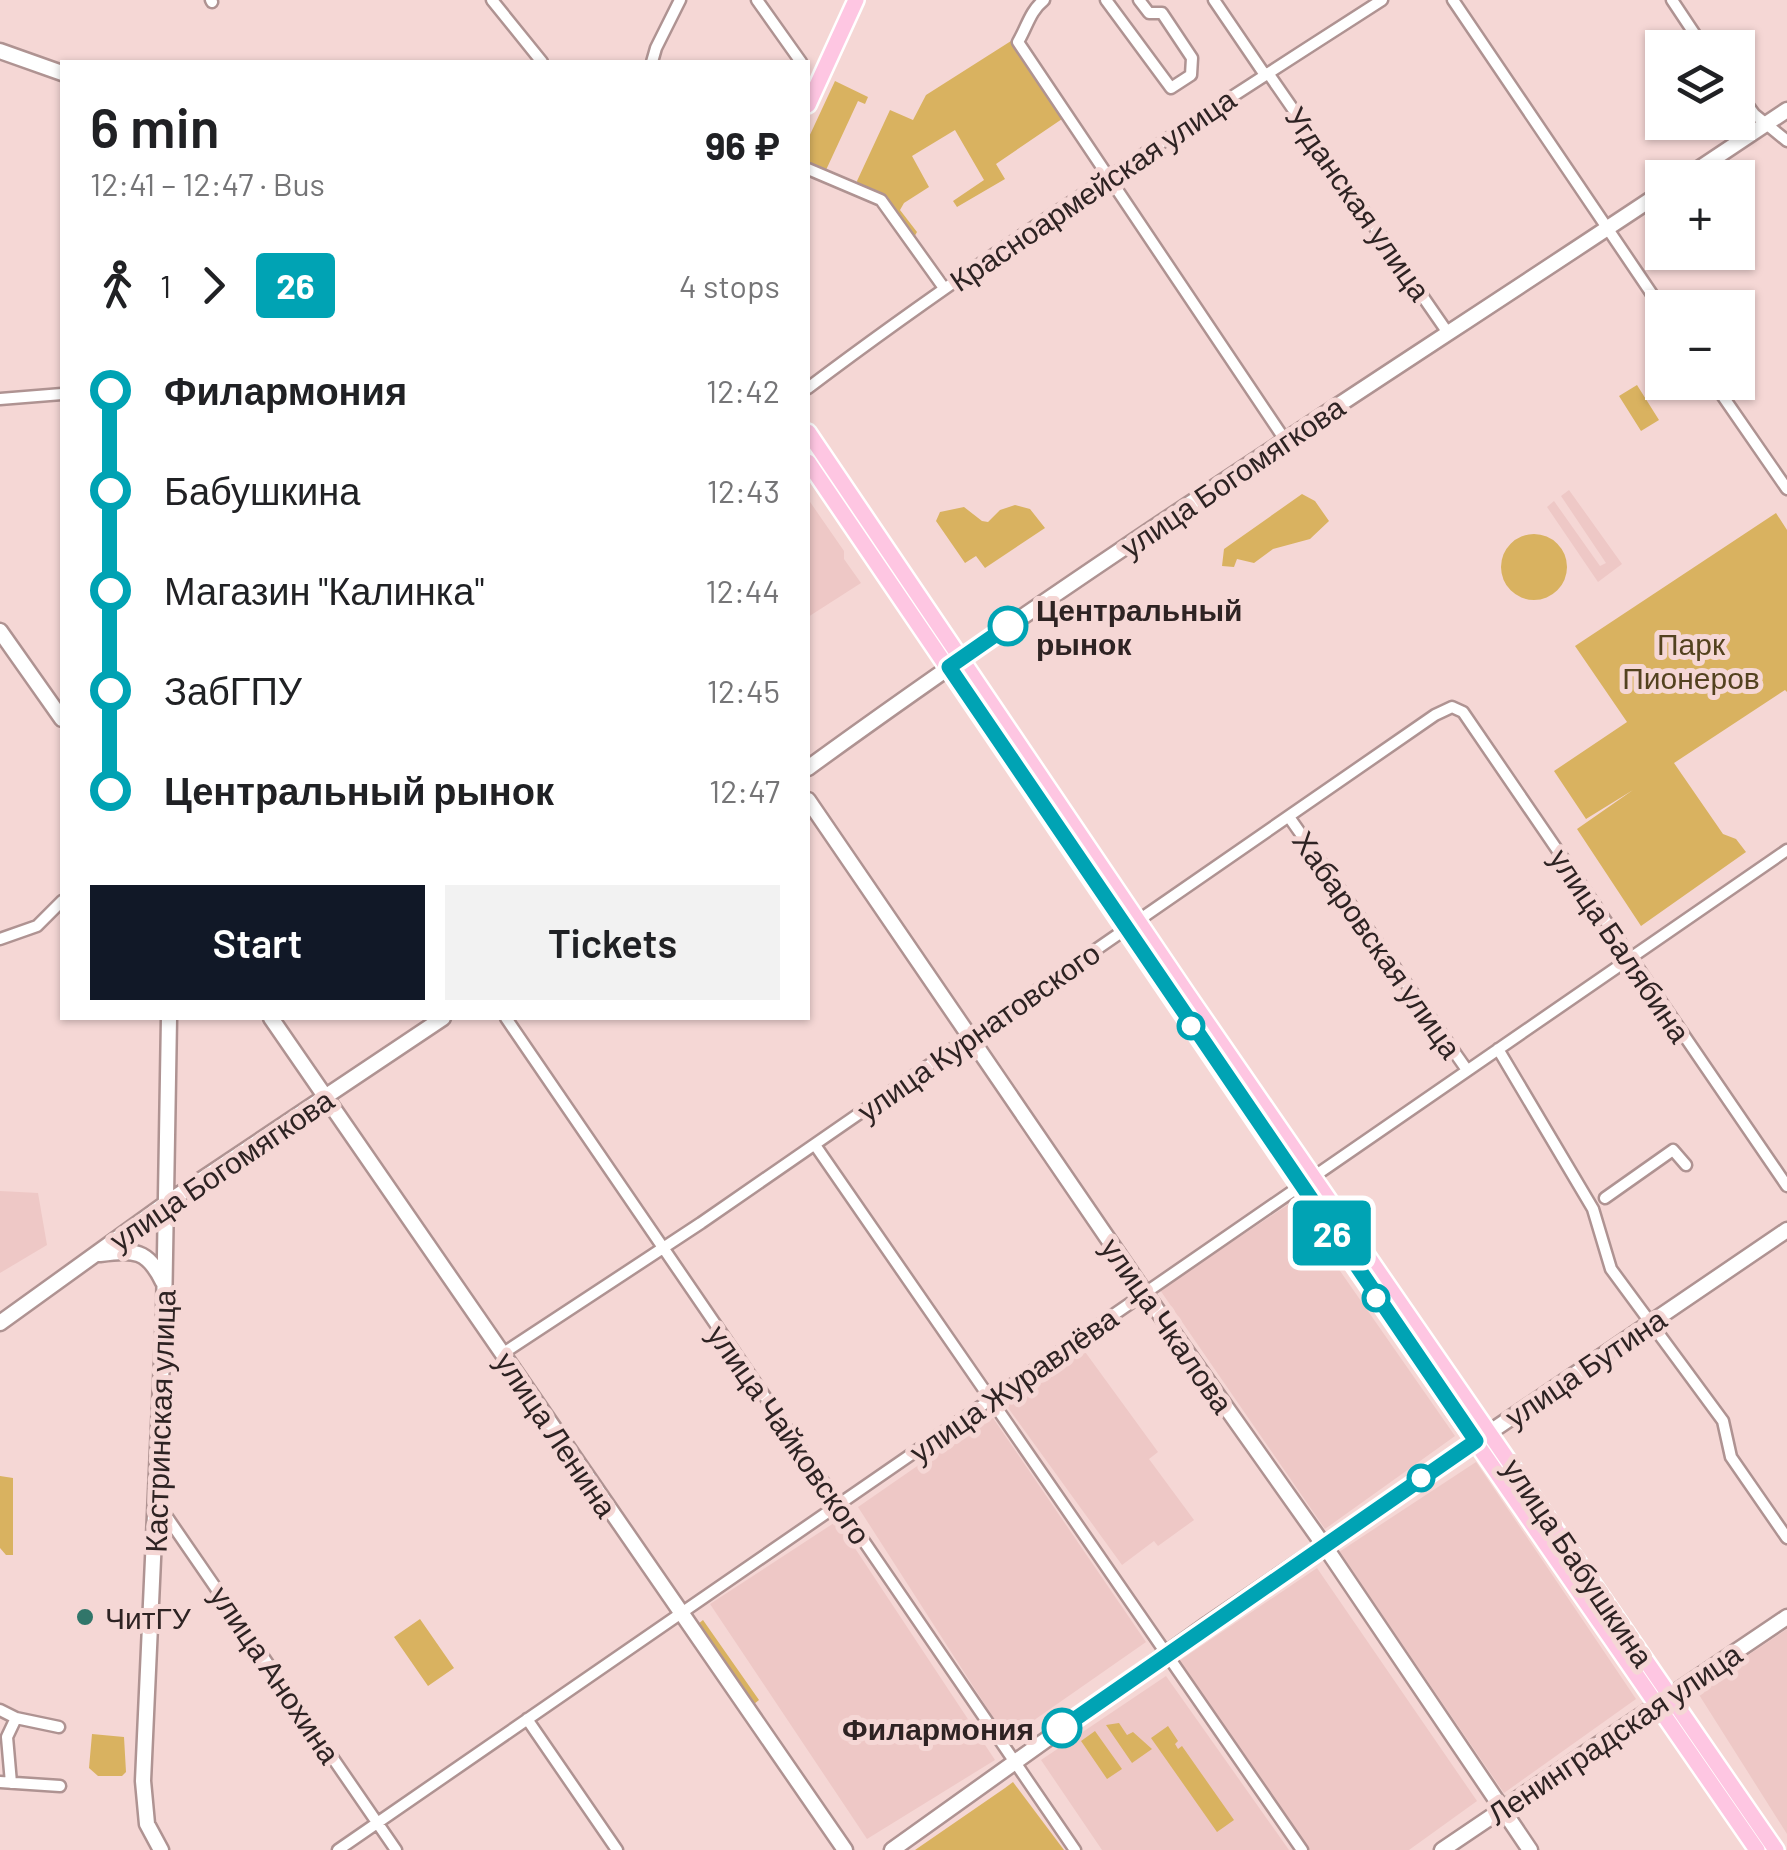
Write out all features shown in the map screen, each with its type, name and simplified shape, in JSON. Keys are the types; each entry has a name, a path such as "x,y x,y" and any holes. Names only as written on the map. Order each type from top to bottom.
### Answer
{"main road":[{"path":"814,74 856,0"},
{"path":"0,51 60,72"},
{"path":"1712,160 1787,110"},
{"name":"улица Богомягкова","path":"810,767 955,663 1284,440 1645,204"},
{"name":"улица Бабушкина","path":"810,435 955,663 1306,1181 1665,1701 1776,1850"},
{"name":"улица Бабушкина","path":"810,465 955,663"},
{"path":"0,630 60,716"},
{"name":"улица Чкалова","path":"810,803 1144,1292 1324,1545 1530,1850"},
{"name":"Кастринская улица","path":"161,1850 147,1824 143,1781 164,1283 169,1020"},
{"name":"улица Ленина","path":"272,1020 845,1850"},
{"name":"улица Богомягкова","path":"0,1323 165,1204 441,1020"},
{"name":"улица Бутина","path":"892,1850 1165,1654 1787,1230"},
{"path":"94,1254 130,1251 143,1255 156,1266 164,1283"},
{"name":"Ленинградская улица","path":"1442,1850 1787,1617"},
{"name":"улица Бабушкина","path":"1665,1701 1756,1850"}],"street":[{"path":"492,0 540,60"},
{"path":"653,60 680,0"},
{"path":"758,0 800,60"},
{"path":"1044,0 1031,14 1018,42 1284,440"},
{"path":"1106,0 1172,88 1191,74 1194,62 1162,13 1150,13 1140,0"},
{"name":"Угданская улица","path":"1214,0 1448,333"},
{"name":"Красноармейская улица","path":"810,387 944,288 1382,0"},
{"path":"1453,0 1648,290"},
{"path":"1672,0 1692,30"},
{"path":"1755,115 1787,140"},
{"path":"810,169 881,200 944,288"},
{"path":"0,399 60,394"},
{"path":"1727,400 1785,483"},
{"name":"улица Курнатовского","path":"502,1354 815,1145 1434,715 1452,708"},
{"name":"улица Балябина","path":"1452,708 1463,712 1787,1186"},
{"name":"Хабаровская улица","path":"1289,818 1467,1070"},
{"name":"улица Журавлёва","path":"338,1850 1787,850"},
{"path":"0,939 37,926 60,904"},
{"name":"улица Чайковского","path":"507,1020 1075,1850"},
{"name":"Хабаровская улица","path":"1498,1049 1593,1209 1611,1269 1723,1421 1731,1457 1787,1538"},
{"path":"815,1145 1302,1850"},
{"path":"1605,1198 1674,1150 1686,1165"},
{"name":"улица Анохина","path":"155,1499 396,1850"},
{"path":"0,1710 16,1718 59,1727"},
{"path":"16,1718 4,1737 5,1782 60,1786"},
{"path":"527,1720 617,1850"}],"shaded area":[{"path":"1569,490 1622,564 1598,582 1547,507 1554,501 1600,566 1606,563 1561,496"},
{"path":"810,502 844,551 844,559 861,583 810,616"},
{"path":"0,1191 38,1193 47,1245 0,1273"},
{"path":"1292,1202 1455,1436 1325,1529 1160,1290"},
{"path":"1083,1349 1158,1452 1149,1459 1194,1520 1158,1546 1154,1541 1122,1565 1006,1405"},
{"path":"991,1415 1146,1642 1007,1739 858,1507"},
{"path":"1476,1462 1636,1699 1504,1793 1339,1552"},
{"path":"837,1521 995,1760 867,1839 710,1604"},
{"path":"1317,1568 1477,1801 1409,1850 1310,1850 1179,1661"},
{"path":"1787,1629 1787,1834 1696,1690"},
{"path":"1166,1676 1289,1850 1102,1850 1041,1760"}],"green space":[{"path":"1011,41 1062,119 996,164 1005,179 957,207 953,201 984,180 955,130 912,156 929,187 900,210 917,232 913,239 882,196 857,181 890,110 913,120 926,95"},
{"path":"835,81 868,97 865,104 858,101 826,170 810,163 810,135"},
{"path":"1637,385 1659,420 1641,431 1619,396"},
{"path":"1302,494 1315,501 1329,521 1310,539 1273,549 1254,563 1237,559 1234,567 1222,566 1224,549"},
{"path":"1015,505 1030,509 1045,528 985,568 976,556 965,563 936,521 940,512 964,507 988,522 1000,510"},
{"name":"Парк Пионеров","path":"1776,513 1787,530 1787,692 1674,763 1723,834 1736,839 1746,852 1641,926 1577,829 1633,790 1586,819 1554,771 1627,722 1575,646"},
{"path":"1534,534 1558,543 1567,567 1558,591 1534,600 1510,591 1501,567 1510,543"},
{"path":"0,1476 13,1478 13,1555 6,1555 0,1548"},
{"path":"420,1619 454,1668 428,1686 394,1637"},
{"path":"703,1620 759,1700 754,1704 698,1624"},
{"path":"1119,1723 1127,1735 1133,1732 1152,1749 1132,1763 1106,1725"},
{"path":"1168,1726 1178,1741 1178,1749 1182,1746 1234,1820 1217,1832 1151,1738"},
{"path":"1095,1731 1122,1769 1107,1779 1081,1741"},
{"path":"92,1734 124,1737 126,1772 122,1776 98,1776 89,1768"},
{"path":"1013,1782 1064,1850 915,1850 1005,1788"}],"bus line":[{"name":"26","path":"1008,626 949,667 1476,1441 1062,1728"}],"place":[{"name":"Центральный рынок","path":"1008,626"},
{"name":"ЧитГУ","path":"85,1617"},
{"name":"Филармония","path":"1062,1728"}]}
